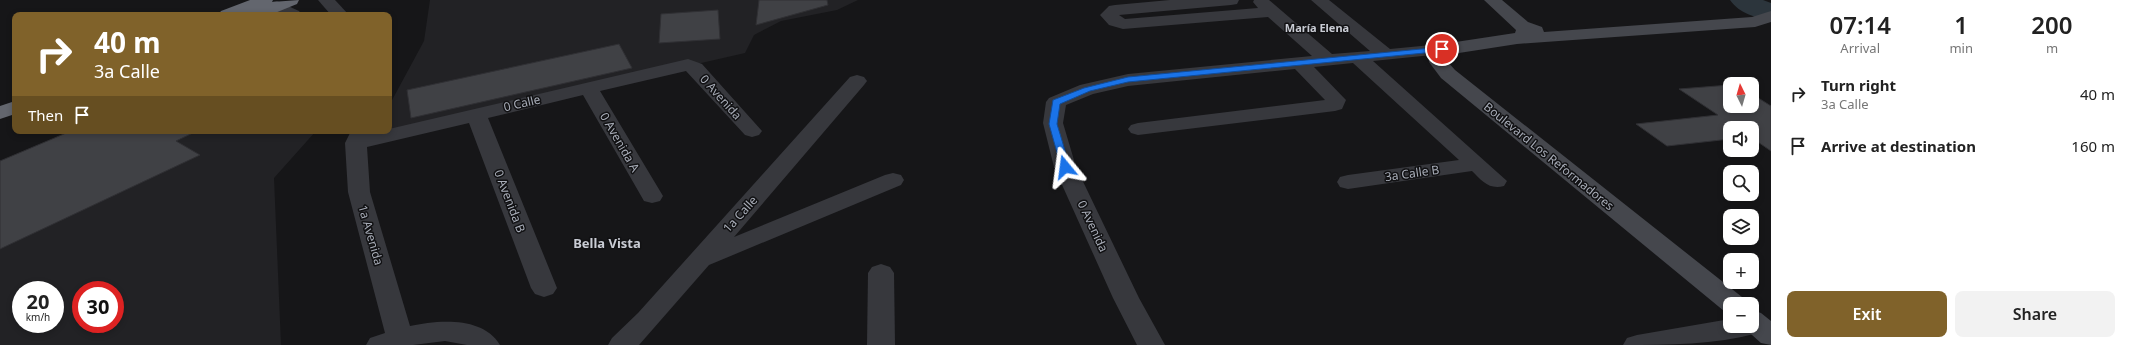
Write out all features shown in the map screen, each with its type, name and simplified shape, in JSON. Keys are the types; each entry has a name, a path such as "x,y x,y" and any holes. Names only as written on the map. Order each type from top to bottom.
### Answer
{"highway":[{"path":"239,12 277,2"},
{"path":"260,12 277,2"},
{"path":"0,102 12,97"},
{"path":"0,113 12,108"}],"main road":[{"path":"1492,0 1520,32"},
{"path":"1442,49 1520,32 1555,36 1764,22"},
{"name":"Boulevard Los Reformadores","path":"1442,49 1437,54 1438,62 1448,74 1724,297"}],"street":[{"path":"326,0 337,12"},
{"path":"1231,0 1122,9 1115,10 1109,15 1115,21 1123,24 1272,12"},
{"path":"1256,0 1327,60"},
{"path":"1319,0 1385,54"},
{"path":"277,2 289,12"},
{"path":"1300,64 1442,49"},
{"path":"1357,57 1496,181"},
{"name":"0 Avenida","path":"688,64 695,68 752,131"},
{"name":"0 Calle","path":"392,131 476,114 688,64"},
{"path":"1138,129 1336,105 1336,100 1300,64"},
{"name":"0 Avenida","path":"1151,345 1126,298 1065,167 1053,124 1056,102 1087,89 1128,80 1300,64"},
{"name":"1a Calle","path":"622,345 647,320 857,81"},
{"name":"0 Avenida A","path":"588,87 652,196"},
{"name":"0 Avenida B","path":"476,114 544,288"},
{"name":"0 Calle","path":"359,137 374,134"},
{"name":"1a Avenida","path":"359,137 359,192 390,341"},
{"name":"3a Calle B","path":"1348,182 1476,164"},
{"path":"698,261 893,180"},
{"path":"877,345 881,345 881,274"},
{"path":"390,341 434,331 469,334 486,345"},
{"path":"1637,345 1723,331"}],"shaded area":[{"path":"430,0 858,0 837,10 781,21 754,35 745,53 392,133 392,100 424,41"},
{"path":"92,134 313,134 274,178 281,345 0,345 0,172"}],"building":[{"path":"759,0 827,0 828,5 756,25"},
{"path":"718,10 720,39 659,43 661,14"},
{"path":"619,44 632,68 411,118 407,90"},
{"path":"1723,86 1723,113 1759,113 1759,98 1771,106 1771,151 1759,143 1759,121 1723,121 1723,140 1667,146 1636,124 1718,115 1679,89"},
{"path":"64,134 191,134 176,141 200,155 0,249 0,161"}],"waterway":[{"path":"1744,0 1758,9 1771,12"}],"district":[{"name":"María Elena","path":"1317,27"},
{"name":"Bella Vista","path":"607,243"}],"route":[{"path":"1065,167 1053,124 1056,102 1087,89 1128,80 1442,49"}]}
